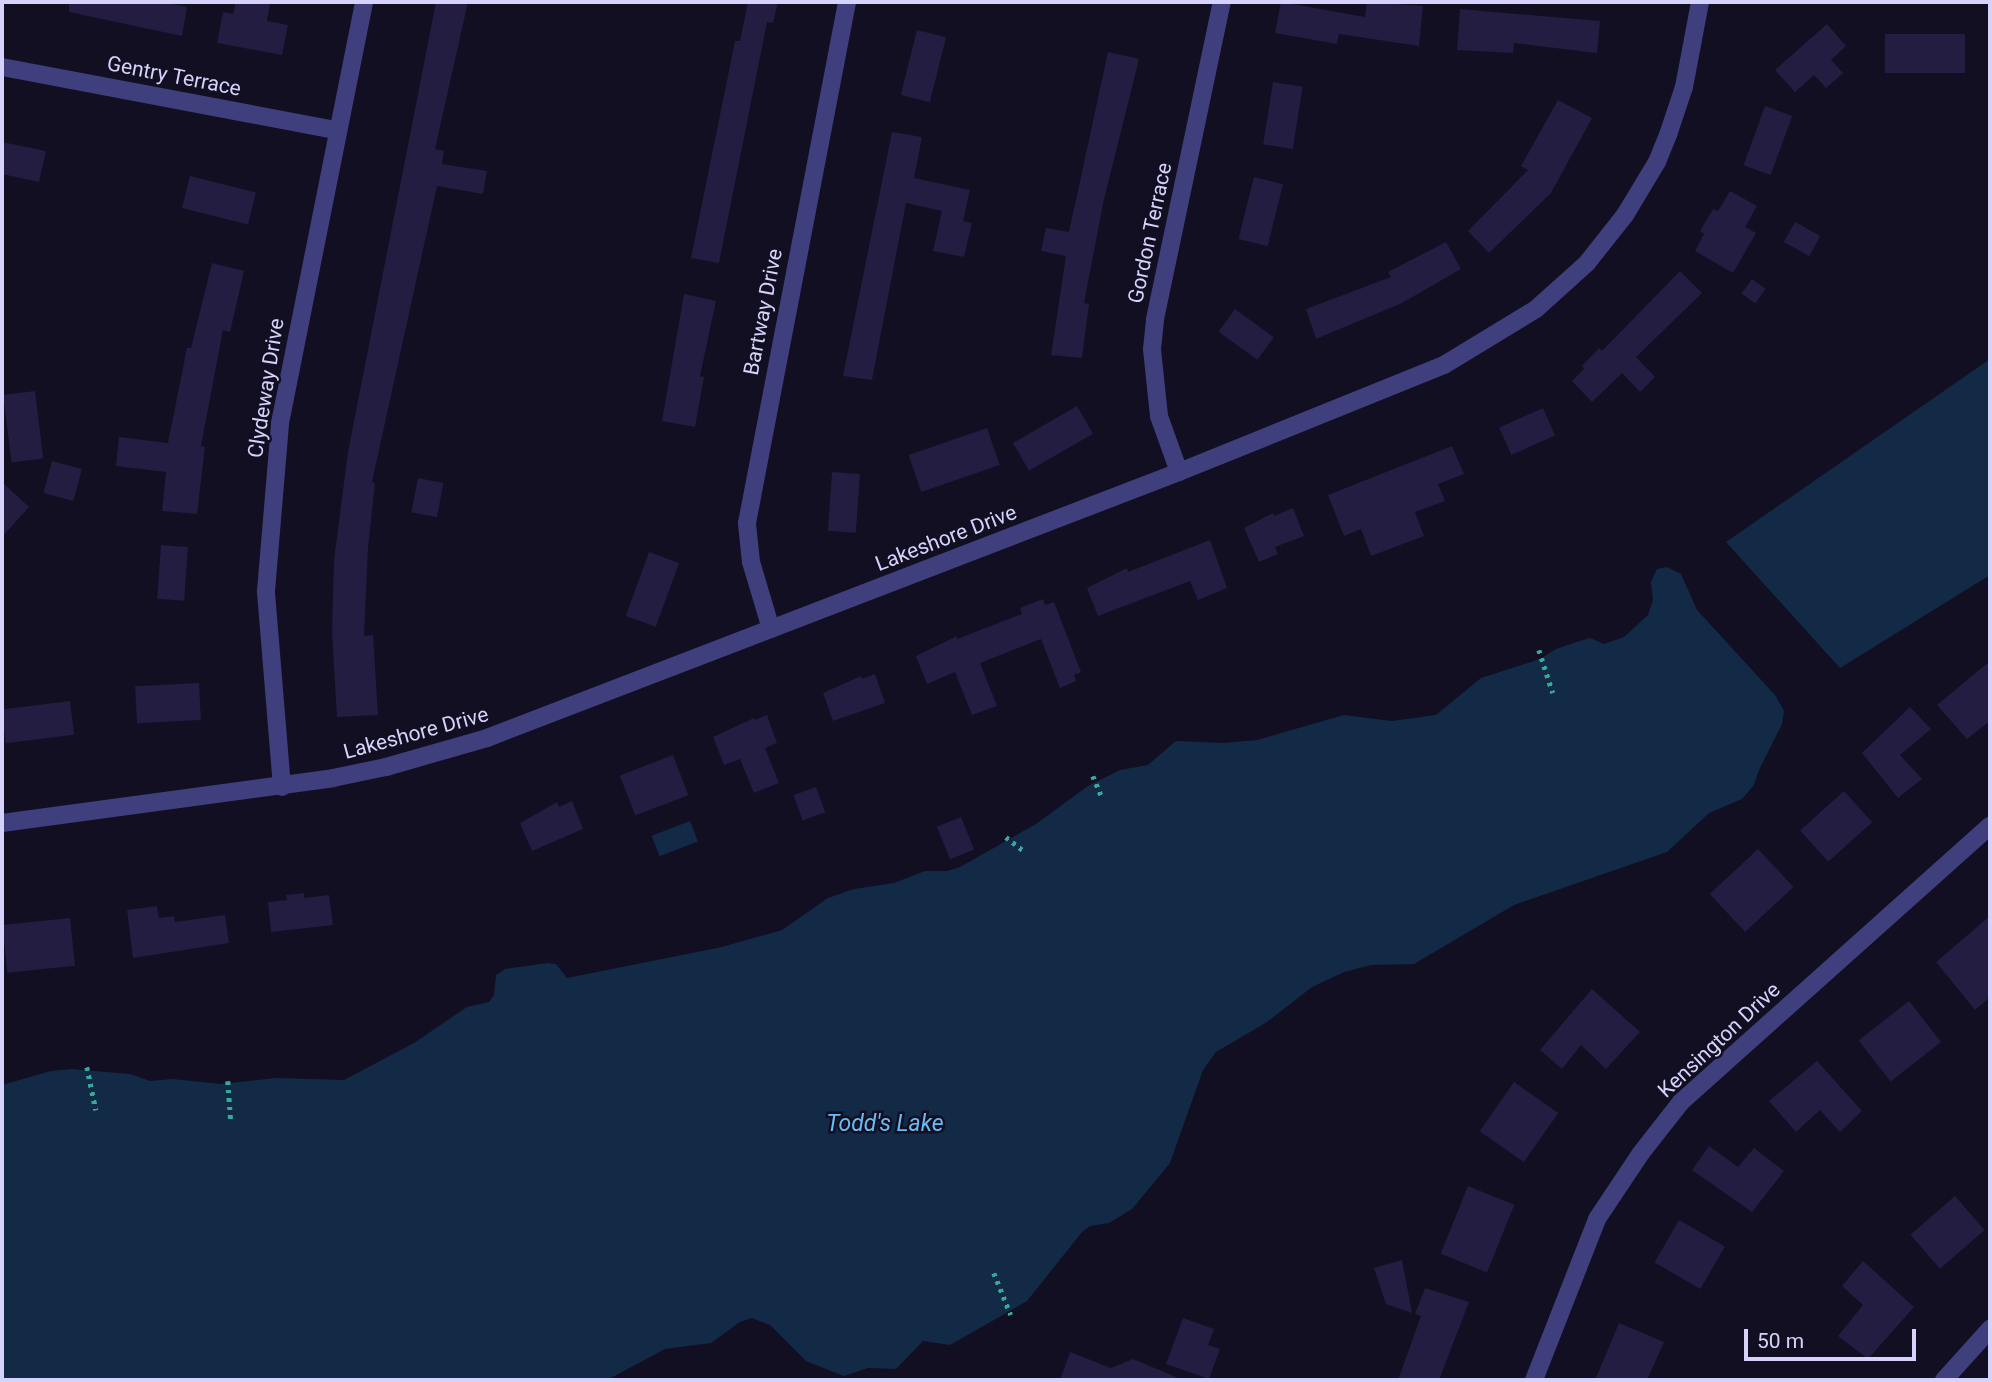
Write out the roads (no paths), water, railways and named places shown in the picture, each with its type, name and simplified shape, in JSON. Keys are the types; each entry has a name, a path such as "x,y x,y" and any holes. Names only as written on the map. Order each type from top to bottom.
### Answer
{"street":[{"name":"Clydeway Drive","path":"282,787 266,592 279,436 364,2"},
{"name":"Bartway Drive","path":"771,629 751,562 747,523 847,2"},
{"name":"Gordon Terrace","path":"1179,472 1166,440 1154,392 1154,329 1222,2"},
{"name":"Lakeshore Drive","path":"2,823 282,787 386,767 487,738 1179,472 1444,365 1516,324 1564,285 1612,232 1657,162 1684,87 1700,2"},
{"name":"Gentry Terrace","path":"2,67 337,130"},
{"name":"Kensington Drive","path":"1534,1380 1597,1219 1641,1153 1681,1102 1990,826"},
{"path":"1944,1380 1990,1329"}],"water":[{"path":"1990,359 1990,575 1840,668 1726,542"},
{"name":"Todd's Lake","path":"1667,567 1681,574 1697,610 1775,695 1784,711 1782,724 1754,785 1742,799 1709,813 1667,852 1514,905 1414,964 1371,965 1344,972 1312,987 1267,1022 1216,1052 1203,1070 1170,1163 1132,1209 1109,1223 1090,1226 1082,1232 1027,1301 950,1345 923,1341 896,1369 868,1368 844,1376 806,1361 770,1325 752,1318 740,1322 711,1343 665,1349 607,1380 2,1380 2,1085 51,1071 71,1069 130,1074 150,1081 172,1079 221,1084 276,1078 344,1080 414,1043 467,1007 489,1002 494,995 496,975 505,969 556,964 567,978 722,947 782,930 828,898 854,889 894,883 925,871 947,871 960,867 1036,824 1088,786 1120,770 1148,765 1176,741 1223,743 1257,740 1344,715 1392,721 1436,715 1481,678 1540,659 1556,649 1583,640 1590,638 1604,644 1624,637 1648,615 1653,600 1651,582 1657,569"},
{"path":"690,821 698,842 660,856 652,836"}]}
